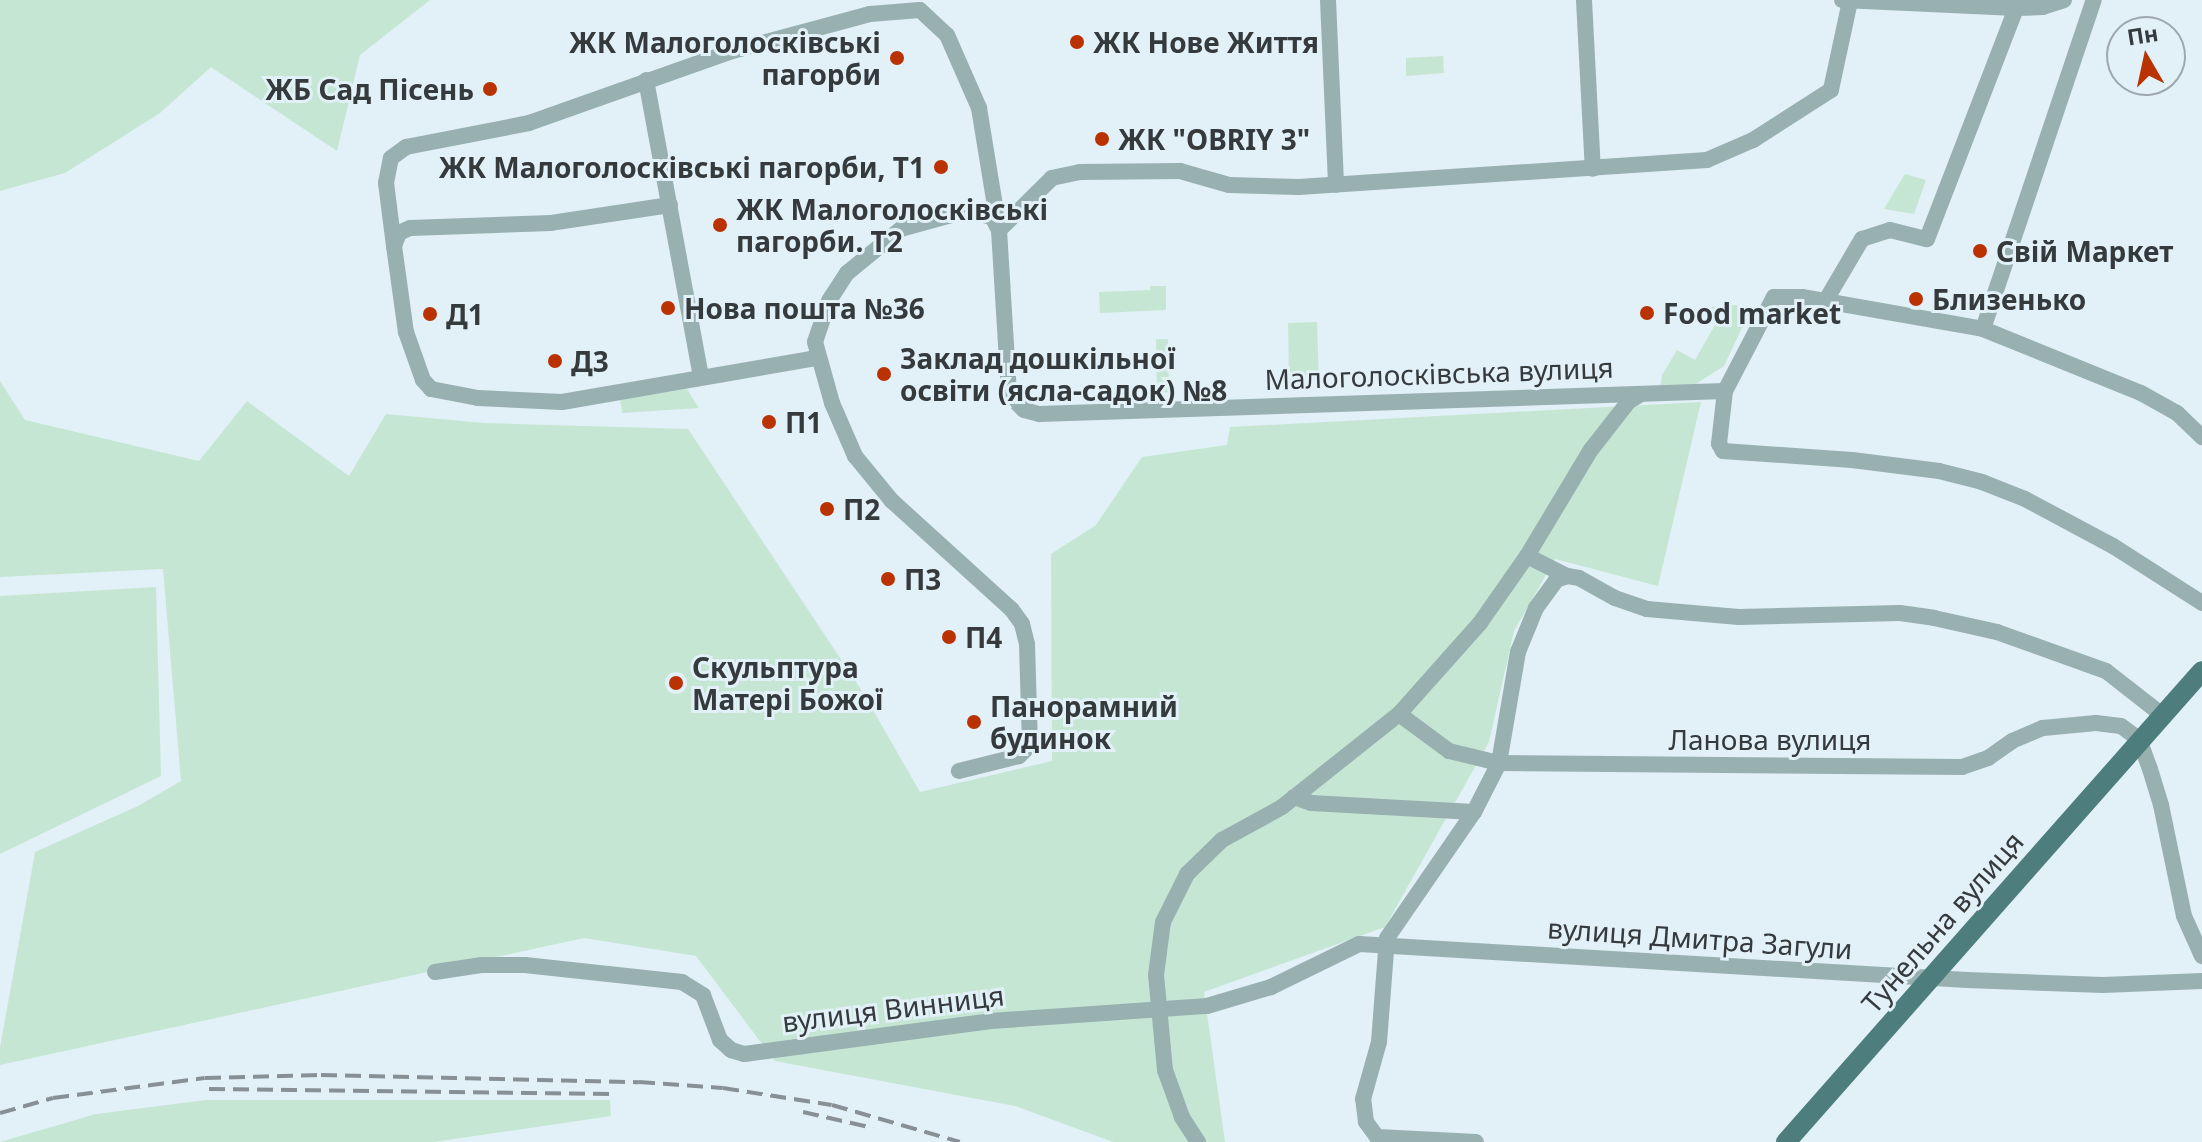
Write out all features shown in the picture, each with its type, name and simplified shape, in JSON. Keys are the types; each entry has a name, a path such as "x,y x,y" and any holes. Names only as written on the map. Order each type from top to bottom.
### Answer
{"main road":[{"name":"Тунельна вулиця","path":"1786,1142 2202,671"}],"street":[{"path":"1328,0 1336,185"},
{"path":"1584,0 1593,169"},
{"path":"1842,0 2016,8 2043,7 2064,0"},
{"path":"1983,329 2094,0"},
{"path":"959,771 1019,756 1030,745 1027,644 1022,624 1012,610 892,501 855,456 817,358 815,342 829,301 847,273 901,229 935,217 966,211 992,217 999,230 1046,183 1070,173 1180,171 1229,185 1336,185 1707,160 1773,128 1831,90 1850,1"},
{"name":"Малоголосківська вулиця","path":"817,358 562,402 478,398 431,389 417,372 406,332 386,183 391,158 406,147 529,123 646,80 823,25 915,5 947,35 979,108 999,230 1008,388 1011,398 1024,410 1039,414 1725,391"},
{"path":"1826,300 1862,239 1890,230 1927,239 2016,8"},
{"path":"646,80 701,377"},
{"path":"394,246 399,233 410,228 551,223 670,205"},
{"path":"2202,437 2177,413 2141,393 1983,329 1826,300 1774,297 1725,391 1719,444 1723,451 1852,460 1939,471 1982,482 2025,499 2113,546 2202,603"},
{"path":"1198,1142 1182,1117 1165,1070 1156,975 1159,939 1174,897 1187,874 1222,840 1294,797 1399,714 1462,645 1527,556 1590,451 1629,401 1641,394"},
{"path":"1527,556 1647,609 1739,617 1900,613 1997,632 2106,671 2161,714"},
{"path":"1476,1142 1377,1137 1368,1128 1363,1099 1379,1042 1386,944 1396,921 1474,812 1499,763 1518,652 1536,608 1556,580 1567,576"},
{"name":"Ланова вулиця","path":"1399,714 1449,751 1499,763 1962,767 1988,758 2012,741 2043,728 2096,723 2121,726 2139,739"},
{"path":"2139,739 2161,805 2184,916 2202,956"},
{"path":"1294,797 1311,803 1474,812"},
{"name":"вулиця Дмитра Загули","path":"1386,944 1931,978 2103,985 2202,981"},
{"name":"вулиця Винниця","path":"435,972 482,965 525,965 682,982 703,995 720,1040 731,1050 744,1054 991,1021 1225,1003 1271,987 1348,947 1386,944"}],"green space":[{"path":"0,0 430,0 360,55 337,151 211,67 160,113 65,173 0,191"},
{"path":"1443,56 1444,73 1406,76 1406,58"},
{"path":"1905,174 1926,180 1914,214 1884,209"},
{"path":"1150,286 1166,286 1166,310 1100,313 1099,292 1150,290"},
{"path":"1741,305 1750,311 1724,366 1691,387 1660,389 1662,375 1677,350 1695,360 1716,323 1705,312 1706,308"},
{"path":"1317,322 1319,381 1289,382 1288,323"},
{"path":"1156,339 1168,339 1169,392 1157,393"},
{"path":"0,381 25,420 199,461 247,401 349,476 386,414 484,423 688,429 862,691 920,792 1052,761 1051,554 1096,525 1142,457 1227,445 1230,427 1701,402 1658,586 1555,559 1514,631 1489,742 1385,927 1204,992 1225,1142 1113,1142 1015,1106 775,1061 696,956 584,938 0,1065 0,1048 35,852 138,806 181,781 163,569 0,577"},
{"path":"687,389 699,408 622,413 620,399"},
{"path":"156,587 161,776 0,854 0,596"},
{"path":"206,1100 610,1100 611,1116 434,1142 0,1142 96,1114"}],"railway":[{"path":"0,1113 53,1098 205,1078 321,1075 639,1082 723,1088 832,1105 960,1142"},
{"path":"209,1089 613,1094"},
{"path":"803,1112 873,1128"}],"place":[{"name":"ЖК Нове Життя","path":"1077,42"},
{"name":"ЖК Малоголосківські пагорби","path":"897,58"},
{"name":"ЖБ Сад Пісень","path":"490,89"},
{"name":"ЖК \"OBRIY 3\"","path":"1102,139"},
{"name":"ЖК Малоголосківські пагорби, Т1","path":"941,167"},
{"name":"ЖК Малоголосківські пагорби. Т2","path":"720,225"},
{"name":"Свій Маркет","path":"1980,251"},
{"name":"Близенько","path":"1916,299"},
{"name":"Нова пошта №36","path":"668,308"},
{"name":"Food market","path":"1647,313"},
{"name":"Д1","path":"430,314"},
{"name":"Д3","path":"555,361"},
{"name":"Заклад дошкільної освіти (ясла-садок) №8","path":"884,374"},
{"name":"П1","path":"769,422"},
{"name":"П2","path":"827,509"},
{"name":"П3","path":"888,579"},
{"name":"П4","path":"949,637"},
{"name":"Скульптура Матері Божої","path":"676,683"},
{"name":"Панорамний будинок","path":"974,722"}]}
